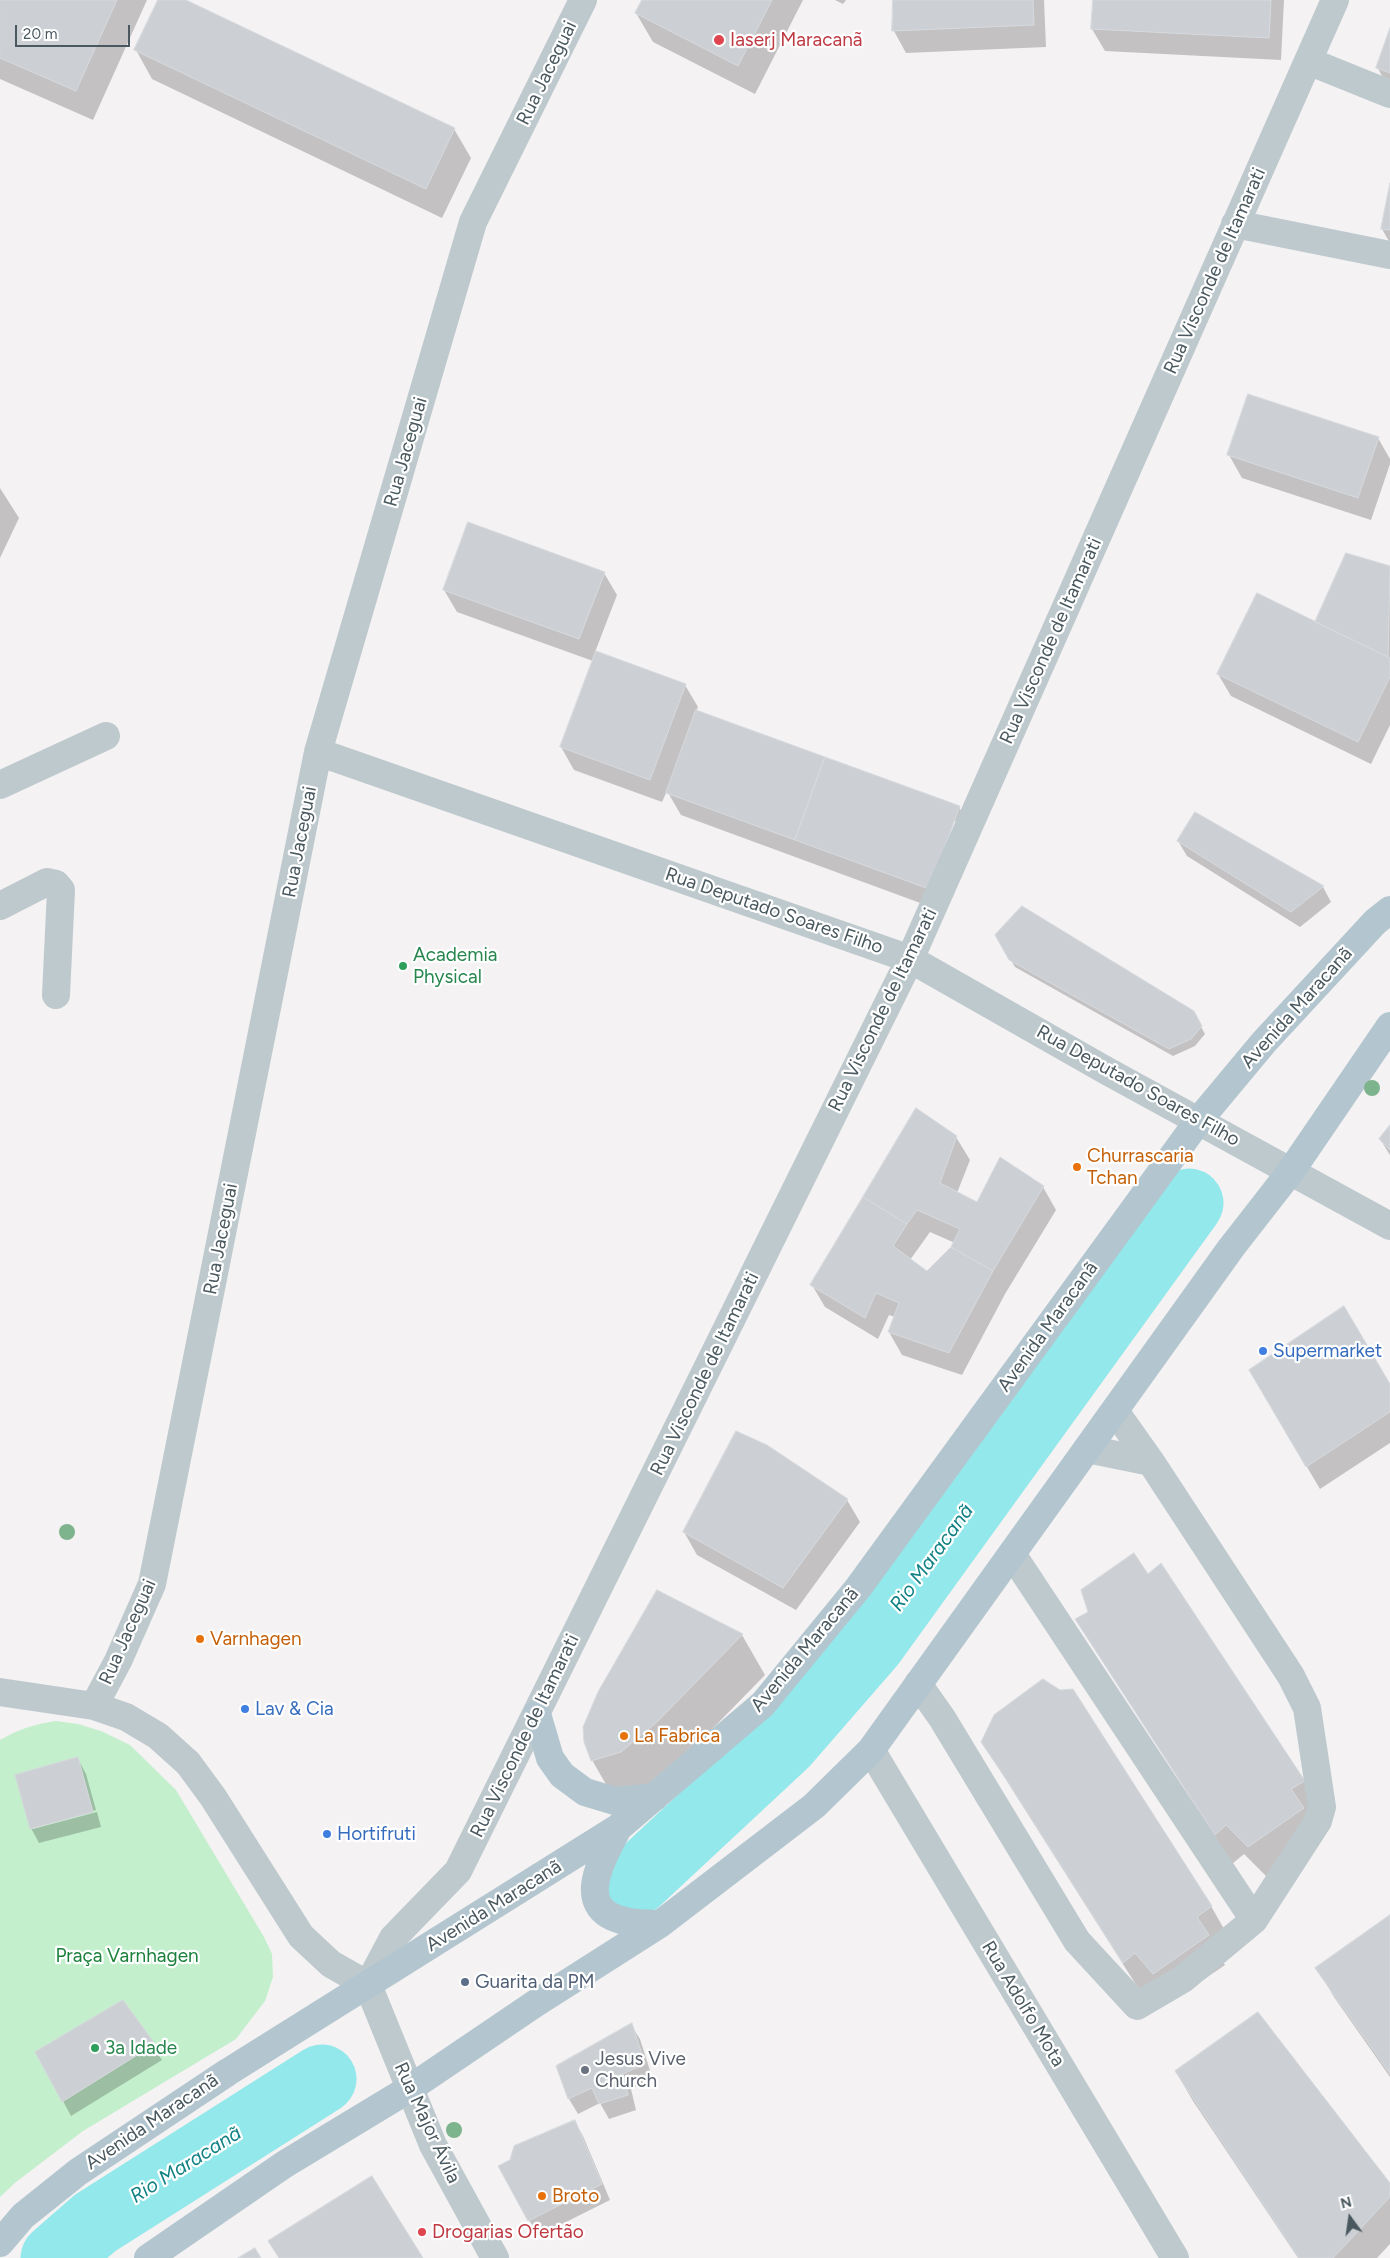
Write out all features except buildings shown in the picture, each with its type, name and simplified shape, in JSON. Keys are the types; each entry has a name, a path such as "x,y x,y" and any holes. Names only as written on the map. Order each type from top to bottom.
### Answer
{"main road":[{"name":"Avenida Maracanã","path":"0,2243 23,2216 78,2172 228,2072 619,1827 763,1704 858,1588 1199,1120 1264,1042 1375,922 1390,910"},
{"path":"148,2258 284,2164 409,2089 536,2003 660,1924 814,1806 871,1750 1231,1248 1291,1171 1390,1026"},
{"path":"537,1714 550,1758 562,1775 585,1792 615,1801 655,1797"},
{"path":"619,1827 600,1864 594,1885 598,1904 610,1915 625,1921 660,1924"}],"street":[{"name":"Rua Jaceguai","path":"94,1706 118,1661 152,1584 318,752 473,222 583,0"},
{"name":"Rua Visconde de Itamarati","path":"368,1985 393,1938 458,1871 910,959 1335,0"},
{"path":"1308,61 1390,94"},
{"path":"1236,224 1390,255"},
{"path":"0,786 106,736"},
{"name":"Rua Deputado Soares Filho","path":"318,752 910,959 1107,1071 1390,1226"},
{"path":"0,906 46,882 56,884 61,890 56,995"},
{"path":"918,1684 942,1718 1077,1941 1137,2006 1183,1979 1254,1920 1318,1821 1322,1807 1307,1708 1291,1676 1151,1462 1115,1411"},
{"path":"1087,1449 1151,1462"},
{"path":"1012,1554 1254,1920"},
{"path":"1,1694 94,1706 126,1717 158,1736 188,1763 212,1797 301,1936 331,1964 368,1985"},
{"name":"Rua Adolfo Mota","path":"871,1750 1175,2258"},
{"name":"Rua Major Ávila","path":"368,1985 409,2089 434,2145 496,2258"}],"green space":[{"name":"Praça Varnhagen","path":"56,1721 78,1724 101,1731 130,1745 176,1790 264,1937 272,1954 273,1977 265,2001 236,2039 83,2131 16,2182 0,2197 0,1740 27,1728"}],"waterway":[{"name":"Rio Maracanã","path":"636,1881 784,1743 871,1643 1189,1203"},
{"name":"Rio Maracanã","path":"55,2258 95,2223 322,2079"}],"place":[{"name":"Iaserj Maracanã","path":"719,40"},
{"name":"Academia Physical","path":"403,966"},
{"name":"Churrascaria Tchan","path":"1077,1167"},
{"name":"Supermarket","path":"1263,1351"},
{"name":"Varnhagen","path":"200,1639"},
{"name":"Lav & Cia","path":"245,1709"},
{"name":"La Fabrica","path":"624,1736"},
{"name":"Hortifruti","path":"327,1834"},
{"name":"Guarita da PM","path":"465,1982"},
{"name":"3a Idade","path":"95,2048"},
{"name":"Jesus Vive Church","path":"585,2070"},
{"name":"Broto","path":"542,2196"},
{"name":"Drogarias Ofertão","path":"422,2232"}]}
